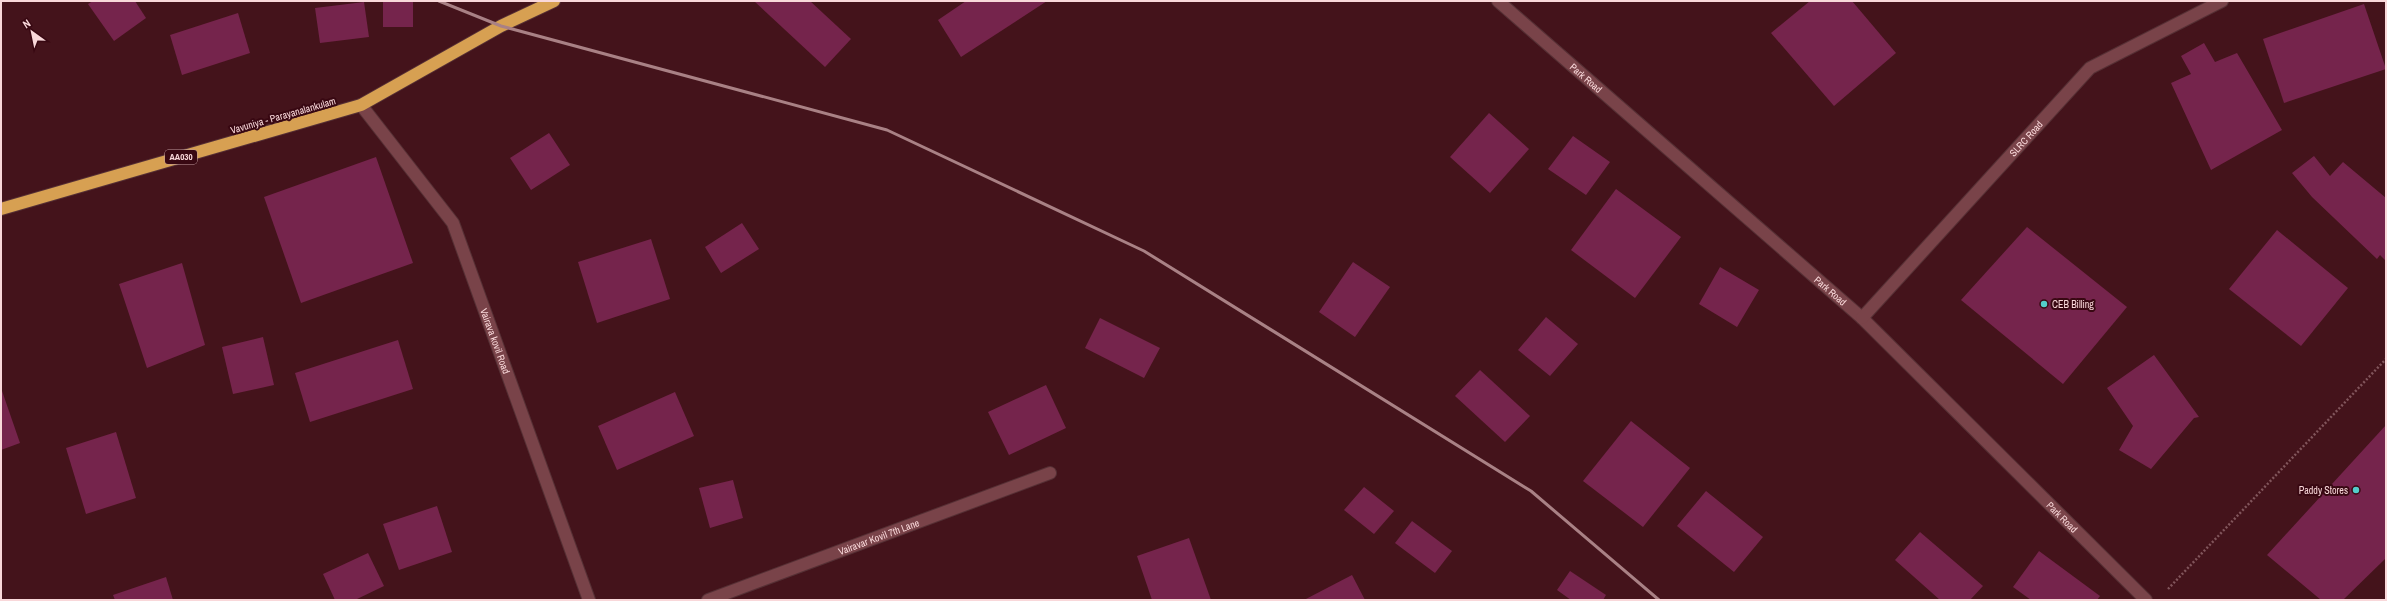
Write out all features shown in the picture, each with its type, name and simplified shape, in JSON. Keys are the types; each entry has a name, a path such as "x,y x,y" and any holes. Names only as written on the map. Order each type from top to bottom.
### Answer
{"highway":[{"name":"Vavuniya - Parayanalankulam","path":"1,210 362,105 501,26 554,1"}],"street":[{"name":"Park Road","path":"1498,1 1862,318 2146,600"},
{"name":"SLRC Road","path":"1862,318 2090,68 2222,1"},
{"name":"Vairava kovil Road","path":"362,105 453,223 589,600"},
{"name":"Vairavar Kovil 7th Lane","path":"708,600 1050,473"}],"path":[{"path":"2163,594 2386,359"}],"building":[{"path":"93,1 135,1 146,18 114,41 88,4"},
{"path":"383,1 413,1 413,27 383,27"},
{"path":"754,1 810,1 851,39 825,67"},
{"path":"966,1 1047,1 961,57 938,20"},
{"path":"1810,1 1852,1 1896,53 1834,106 1771,33"},
{"path":"364,2 369,37 320,43 315,8"},
{"path":"2364,4 2386,69 2284,103 2263,39"},
{"path":"238,13 250,53 182,75 170,35"},
{"path":"2204,43 2215,62 2237,53 2282,130 2211,170 2171,83 2191,74 2181,56"},
{"path":"1489,113 1529,149 1490,193 1450,157"},
{"path":"549,133 570,165 531,190 510,158"},
{"path":"1573,136 1610,162 1586,195 1548,169"},
{"path":"2314,156 2330,176 2343,162 2386,198 2386,261 2380,255 2377,259 2312,197 2292,173"},
{"path":"376,157 413,263 301,303 264,197"},
{"path":"1616,189 1681,237 1635,298 1571,250"},
{"path":"742,223 759,249 721,273 705,247"},
{"name":"CEB Billing","path":"2027,227 2127,307 2063,384 1961,300"},
{"path":"2277,230 2348,288 2301,346 2229,289"},
{"path":"651,239 670,299 597,323 578,262"},
{"path":"1353,262 1390,287 1355,337 1319,312"},
{"path":"182,263 205,345 147,368 119,284"},
{"path":"1720,267 1759,290 1737,327 1699,304"},
{"path":"1546,317 1578,344 1550,376 1518,350"},
{"path":"1100,318 1160,348 1144,378 1085,348"},
{"path":"263,337 274,385 233,394 222,347"},
{"path":"398,340 413,389 310,422 295,373"},
{"path":"2154,355 2199,417 2194,418 2151,469 2119,450 2133,426 2107,388"},
{"path":"1480,370 1530,416 1505,442 1455,396"},
{"path":"1046,385 1066,428 1009,455 988,412"},
{"path":"1,388 20,443 1,450"},
{"path":"675,392 694,436 617,470 598,426"},
{"path":"1631,421 1690,468 1643,527 1583,481"},
{"name":"Paddy Stores","path":"2386,425 2386,558 2343,600 2321,600 2267,555"},
{"path":"116,432 136,498 86,514 66,448"},
{"path":"733,480 743,518 710,528 699,488"},
{"path":"1364,487 1394,511 1374,534 1344,510"},
{"path":"1706,491 1763,537 1734,572 1677,526"},
{"path":"437,506 452,552 399,570 383,524"},
{"path":"1412,521 1452,551 1435,573 1395,543"},
{"path":"1920,532 1983,586 1970,600 1940,600 1895,560"},
{"path":"1189,538 1211,600 1152,600 1137,556"},
{"path":"2039,551 2100,596 2097,600 2031,600 2013,587"},
{"path":"368,553 384,586 355,600 335,600 323,574"},
{"path":"1570,571 1606,595 1603,600 1571,600 1557,590"},
{"path":"1352,575 1365,600 1304,600"},
{"path":"166,577 173,600 115,600 113,595"}],"railway":[{"path":"439,1 501,26 887,130 1144,251 1531,491 1659,600"}],"place":[{"name":"CEB Billing","path":"2044,304"},
{"name":"Paddy Stores","path":"2356,490"}]}
